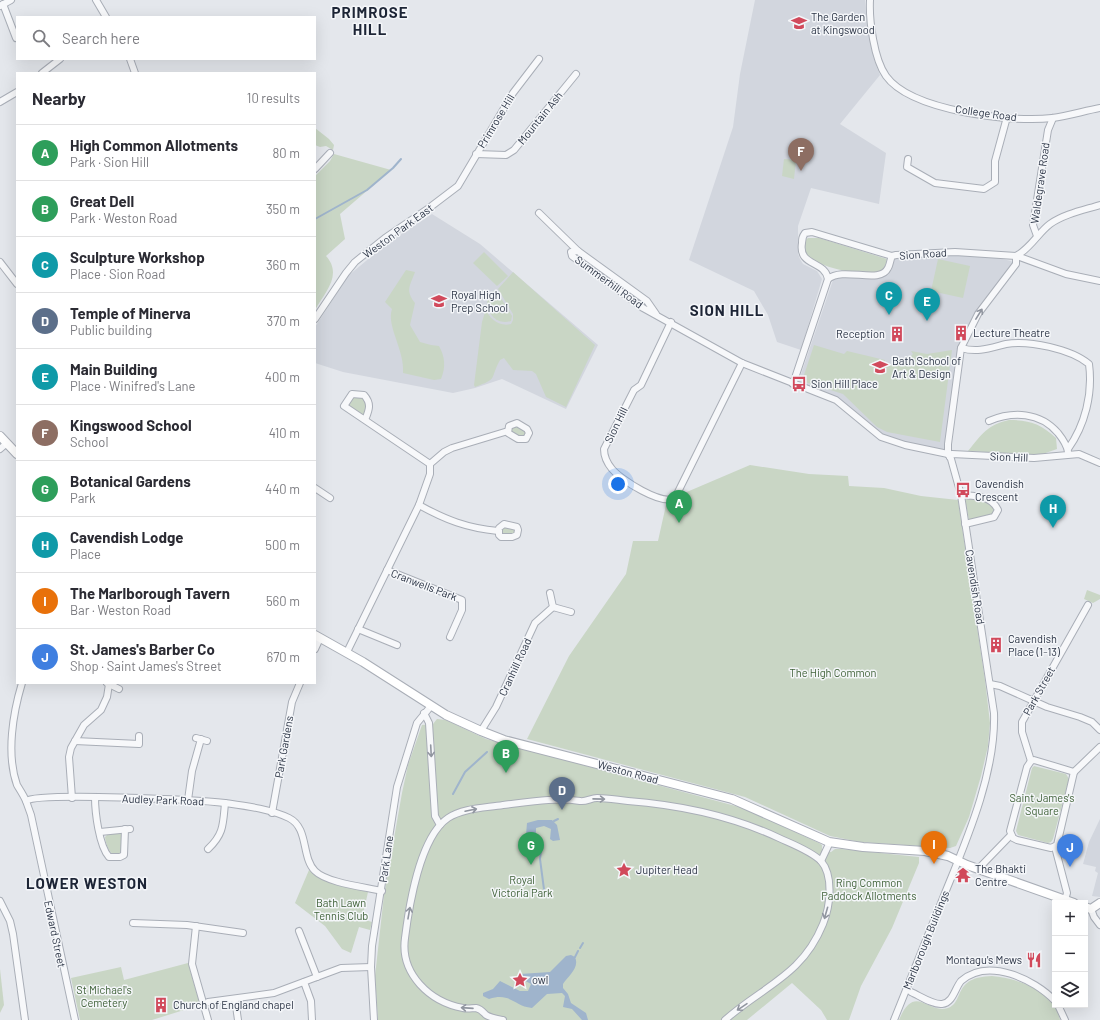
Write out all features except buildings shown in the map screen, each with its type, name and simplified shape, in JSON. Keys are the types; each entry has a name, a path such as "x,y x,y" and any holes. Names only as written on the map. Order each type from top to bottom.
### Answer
{"street":[{"path":"11,0 1,5 16,38"},
{"path":"96,0 105,16"},
{"name":"College Road","path":"870,0 871,23 878,57 886,77 897,86 935,105 961,112 1007,117 1043,118 1053,118 1100,108"},
{"name":"Primrose Hill","path":"458,186 513,93 540,59"},
{"path":"43,72 59,60"},
{"path":"130,60 135,72"},
{"name":"Mountain Ash","path":"476,154 506,155 514,150 576,74"},
{"path":"0,102 16,93"},
{"path":"908,159 907,167 935,183 984,189 995,182 996,161 1007,117"},
{"name":"Waldegrave Road","path":"1043,118 1048,130"},
{"name":"Waldegrave Road","path":"1037,236 1033,225 1048,130 1053,118"},
{"path":"316,168 330,153"},
{"name":"Weston Park East","path":"316,318 346,273 356,262 385,238 458,186"},
{"path":"1017,256 1037,236 1059,219 1100,205"},
{"name":"Summerhill Road","path":"539,213 578,251 571,252 572,256 644,308 671,322"},
{"path":"793,384 828,279 827,273 824,269 805,259 802,254 801,248 805,233 812,232 892,256"},
{"name":"Sion Road","path":"828,279 834,275 844,273 879,275 889,268 892,256 955,252 1017,256 1066,274 1100,281"},
{"name":"Cavendish Road","path":"958,861 976,812 992,751 994,720 990,684 965,524 960,496 949,456 948,444 961,348 978,314 1016,264 1017,256"},
{"path":"0,262 16,283"},
{"name":"Sion Hill","path":"742,363 675,498 669,500 658,497 634,486 612,469 605,457 604,449 634,390 641,385 671,322 742,363 836,400 881,437 905,445 949,456 952,454 1034,458 1068,451"},
{"path":"961,348 976,351 1012,343 1041,345 1062,351 1089,364 1088,405 1080,430 1068,451"},
{"path":"365,420 370,407 368,400 364,395 352,394 344,406 430,464 444,452 452,448 508,431"},
{"path":"989,421 1012,414 1036,417 1044,420 1057,432 1068,451 1083,455 1100,463"},
{"path":"0,436 16,453"},
{"path":"0,450 7,444"},
{"name":"Cranwells Park","path":"347,652 419,505 430,474 430,464"},
{"path":"316,489 330,498"},
{"path":"960,496 986,498 992,501 998,510 994,517 965,524"},
{"path":"419,505 446,520 472,528 498,531"},
{"name":"Cranwells Park","path":"387,570 415,583 464,598 462,610 450,637"},
{"path":"550,593 553,607 571,612"},
{"name":"Park Street","path":"1031,761 1021,728 1032,701 1088,605"},
{"name":"Cranhill Road","path":"481,731 496,707 536,623 553,607"},
{"path":"358,630 397,645"},
{"name":"Weston Road","path":"318,636 419,696 431,706 481,731 504,740 732,799 830,842 930,852 948,856 979,870 1065,900"},
{"path":"22,684 16,702 12,739 17,784 26,801"},
{"path":"72,798 71,748 84,725 101,710 107,697 108,684 118,689"},
{"name":"Park Gardens","path":"272,813 292,702 300,684"},
{"path":"990,684 1000,686 1032,701 1092,722 1100,730"},
{"name":"Park Lane","path":"374,1020 371,967 372,946 382,891 397,787 417,724 424,713 431,706"},
{"path":"424,713 429,723 434,816 440,824"},
{"path":"75,741 139,744 139,736"},
{"path":"188,800 192,771 201,739"},
{"path":"1065,900 1067,893 1055,847 1074,772 1100,747"},
{"path":"1055,847 1047,848 1024,842 1013,838 1010,831 1027,767 1031,761 1074,772"},
{"name":"Audley Park Road","path":"26,801 36,797 188,800 225,803 272,813 294,820 299,828 309,861 316,872 334,880 382,891"},
{"path":"95,797 95,812 100,832 106,854 110,857 120,857 125,850 128,829 100,832"},
{"path":"503,1020 490,1017 478,1009 454,1005 432,996 418,983 408,966 404,953 404,942 411,902 426,848 431,837 440,824 454,816 472,810 525,802 572,799 581,801 596,798 627,800 691,810 742,822 784,840 821,862 827,877 830,901 823,924 810,949 783,978 725,1020"},
{"name":"Edward Street","path":"26,801 31,815 74,1020"},
{"path":"208,849 217,841 222,833 225,803"},
{"path":"979,870 981,866 1011,835"},
{"path":"821,862 830,842"},
{"name":"Marlborough Buildings","path":"894,1020 958,861"},
{"path":"0,901 11,927 18,964 25,1020"},
{"path":"1100,903 1088,908 1100,925"},
{"path":"133,923 196,926 243,933"},
{"path":"196,926 192,958 206,1002 208,1020"},
{"path":"299,931 317,977"},
{"path":"206,1002 274,993 341,968 371,967"},
{"path":"911,992 937,1003 945,1003 950,999 956,988 966,978 982,972 999,972 1027,979 1040,987 1052,998"},
{"path":"304,982 311,1001 312,1020"},
{"path":"235,999 238,1020"},
{"path":"1059,1008 1064,1020"}],"shaded area":[{"path":"755,0 865,0 867,26 875,63 880,75 840,124 886,153 879,204 811,188 798,226 798,254 800,259 803,264 817,271 822,279 801,350 777,342 768,315 754,291 689,260 733,127 740,74"},
{"name":"Royal High Prep School","path":"432,214 480,244 598,345 566,409 502,379 475,388 453,393 343,372 316,363 316,325 348,276 385,245"},
{"name":"Bath School of Art & Design","path":"949,254 994,257 1011,261 1013,263 959,350 946,450 916,445 890,438 882,434 836,397 798,383 833,280 838,277 878,279 891,271 895,258"},
{"path":"1100,819 1100,897 1092,896 1098,873 1095,871 1096,867 1083,864 1089,842"}],"green space":[{"path":"316,129 334,145 333,150 326,146 320,147 316,145"},
{"path":"334,154 391,170 340,214 345,239 326,256 331,263 333,277 316,308 316,175 330,161"},
{"path":"784,159 796,160 794,179 782,176"},
{"path":"808,238 819,238 887,259 882,271 876,273 856,273 832,268 807,256 804,249 804,241"},
{"path":"484,252 508,276 497,286 473,263"},
{"path":"938,259 970,266 963,298 931,291"},
{"path":"406,270 415,272 409,288 410,295 415,303 410,325 420,342 439,346 443,354 444,362 444,370 441,379 434,380 403,373 403,364 391,323 392,309 385,302"},
{"path":"513,272 595,345 566,407 546,397 536,374 532,371 513,370 504,358 500,360 491,380 475,387 474,385 482,322 486,309 487,313 492,319 499,323 507,325 511,324 513,320 513,314 498,289"},
{"path":"496,290 512,316 511,321 504,322 497,320 489,311 487,305 488,299"},
{"path":"814,345 844,354 847,351 885,360 885,365 897,364 907,360 913,354 911,351 927,354 952,350 940,442 887,432 877,427 843,394 802,381"},
{"path":"353,396 362,397 365,402 366,409 364,417 347,406"},
{"path":"1009,420 1029,422 1045,429 1056,438 1057,449 1040,455 968,451 986,431 1001,422"},
{"path":"513,425 522,427 527,433 522,438 511,433"},
{"name":"The High Common","path":"750,465 809,474 848,476 849,486 884,488 921,496 958,500 990,723 988,746 981,776 969,817 956,846 950,848 860,842 830,836 745,797 527,739 569,656 626,574 633,541 658,541 666,505 680,499 682,494"},
{"path":"973,497 990,502 994,509 993,514 969,520 965,500"},
{"path":"502,526 516,528 516,534 501,535 500,529"},
{"path":"1087,590 1100,595 1100,599 1093,603 1084,599"},
{"name":"Royal Victoria Park","path":"437,719 446,720 486,739 743,808 819,843 822,845 822,850 831,852 835,849 841,849 919,857 919,863 892,928 861,986 849,1020 827,1020 821,1010 792,983 747,1020 378,1020 375,976 384,895 402,793 408,765 422,725 433,724"},
{"name":"Saint James's Square","path":"1034,766 1066,774 1069,779 1053,839 1048,843 1018,835 1016,831 1032,768"},
{"path":"119,832 122,834 122,851 115,855 110,852 105,837 108,834"},
{"name":"Bath Lawn Tennis Club","path":"309,870 330,882 368,892 362,919 372,922 370,930 359,927 351,953 342,949 325,926 295,903"},
{"name":"St Michael's Cemetery","path":"188,963 200,1005 152,1020 80,1020 71,978 121,967 124,980"},
{"path":"0,969 4,1005 0,1013"},
{"path":"979,977 1002,977 1034,988 1051,1001 1052,1008 1056,1008 1060,1020 899,1020 905,1009 911,1003 916,1001 941,1009 948,1008 956,1001 965,985"}],"water":[{"path":"538,820 552,820 557,825 560,840 553,841 550,839 551,829 544,826 536,828 536,837 531,840 526,835 527,823"},
{"path":"571,955 575,957 576,965 573,972 563,984 563,988 568,994 571,1003 586,1013 588,1020 582,1020 572,1009 563,1007 565,996 562,993 547,994 532,1008 520,1005 507,998 496,997 489,999 483,996 483,993 493,989 500,981 520,991 528,991 531,984 520,978 520,974 550,972 566,956"}],"waterway":[{"path":"316,218 367,190 393,168 401,159"},
{"path":"453,794 465,772 487,752"},
{"path":"554,821 558,819"},
{"path":"536,837 542,843 540,859 545,897"},
{"path":"580,948 583,943"},
{"path":"575,957 578,951"}],"place":[{"name":"The Garden at Kingswood","path":"799,23"},
{"name":"Kingswood School","path":"801,171"},
{"name":"Royal High Prep School","path":"439,301"},
{"name":"Sculpture Workshop","path":"889,315"},
{"name":"Main Building","path":"927,321"},
{"name":"Lecture Theatre","path":"961,333"},
{"name":"Reception","path":"897,334"},
{"name":"Bath School of Art & Design","path":"880,367"},
{"name":"Sion Hill Place","path":"799,384"},
{"name":"Cavendish Crescent","path":"963,490"},
{"name":"High Common Allotments","path":"679,523"},
{"name":"Cavendish Lodge","path":"1053,528"},
{"name":"Cavendish Place (1-13)","path":"996,645"},
{"name":"Great Dell","path":"506,773"},
{"name":"Temple of Minerva","path":"562,810"},
{"name":"The Marlborough Tavern","path":"934,864"},
{"name":"Botanical Gardens","path":"531,865"},
{"name":"St. James's Barber Co","path":"1070,867"},
{"name":"Jupiter Head","path":"624,870"},
{"name":"The Bhakti Centre","path":"963,875"},
{"name":"Montagu's Mews","path":"1034,960"},
{"name":"owl","path":"520,980"},
{"name":"Church of England chapel","path":"161,1005"}],"district":[{"name":"PRIMROSE HILL","path":"370,22"},
{"name":"SION HILL","path":"727,311"},
{"name":"LOWER WESTON","path":"87,884"}],"park label":[{"name":"Ring Common Paddock Allotments","path":"869,889"}]}
